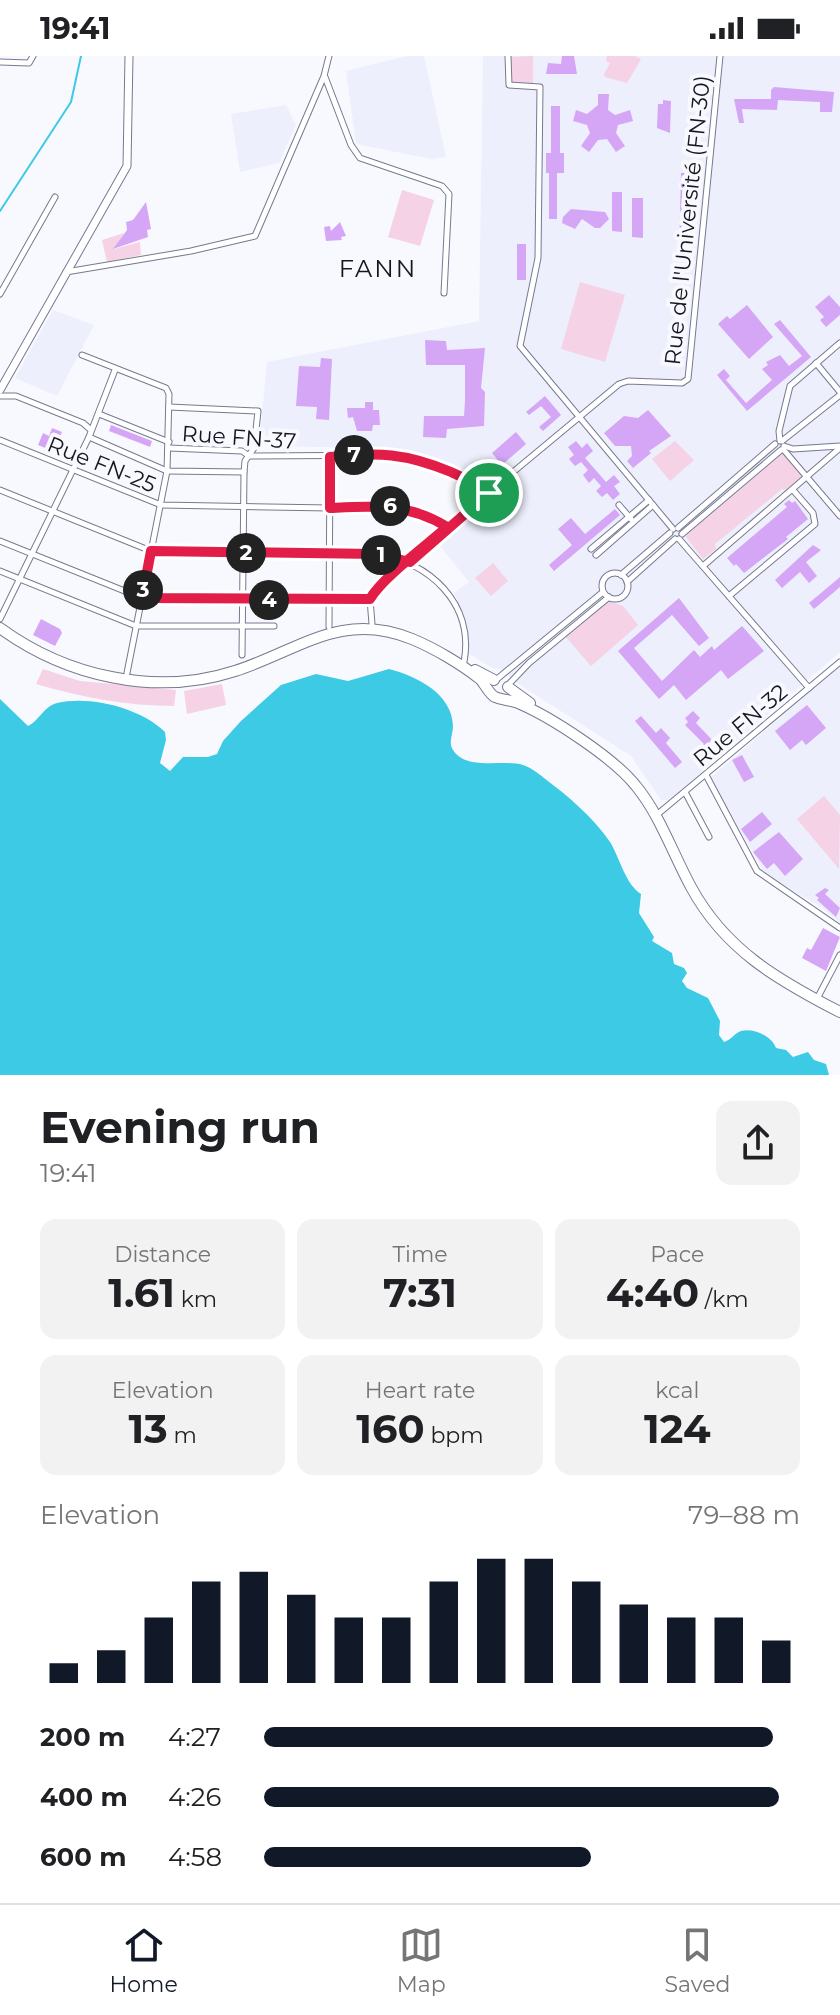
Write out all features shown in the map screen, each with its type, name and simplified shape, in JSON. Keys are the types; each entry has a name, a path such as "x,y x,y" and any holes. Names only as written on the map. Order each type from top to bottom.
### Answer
{"highway":[{"path":"0,620 61,659 90,668 180,676 218,671 329,627 372,624 420,637 508,686 623,764 642,784 704,899 722,925 754,957 840,1006"},
{"path":"0,628 42,655 79,671 177,682 233,672 322,634 345,630 379,630 419,641 479,678 496,697 523,706 618,766 646,800 690,886 717,928 745,956 768,973 840,1012"},
{"path":"490,691 496,680"},
{"path":"502,698 508,686"}],"street":[{"path":"0,62 32,62 33,56"},
{"path":"2,390 127,165 129,56"},
{"path":"65,273 255,236 324,76 329,56"},
{"path":"508,56 509,85 540,87 538,258 520,346 809,688"},
{"name":"Rue de l'Université (FN-30)","path":"370,599 447,527 623,382 682,383 688,379 720,56"},
{"path":"324,76 356,155 373,164 442,186 449,194 444,293"},
{"path":"0,294 55,197"},
{"path":"840,343 790,386 779,431 781,445 840,516"},
{"path":"82,355 166,388 169,407 167,471 127,673"},
{"path":"603,592 603,581 607,575 621,575 676,534 840,394 816,363"},
{"path":"0,620 90,434 115,370"},
{"path":"2,390 83,423 90,434 167,471 244,472"},
{"path":"2,390 16,396"},
{"path":"169,407 256,410 254,448 244,472 242,655"},
{"name":"Rue FN-37","path":"99,414 169,445 242,451 249,456 404,455 467,479 489,493"},
{"name":"Rue FN-25","path":"0,440 161,505 401,507 424,514 447,527"},
{"path":"781,445 793,449 840,447"},
{"path":"703,566 840,447"},
{"path":"329,627 330,457"},
{"path":"729,596 815,524 813,513 793,489"},
{"path":"0,490 151,551 376,554 410,562 433,576 452,599 464,630 464,662"},
{"path":"594,552 651,503"},
{"path":"619,505 632,520"},
{"path":"508,686 529,663 609,597 622,596 627,582 676,534"},
{"path":"0,541 142,598 370,599 372,624"},
{"path":"0,571 136,626 274,626"},
{"path":"621,575 627,582"},
{"path":"603,592 609,597"},
{"path":"496,680 603,592"},
{"name":"Rue FN-32","path":"659,813 840,662"},
{"path":"706,775 757,871 840,928"},
{"path":"685,792 709,837"},
{"path":"819,995 840,955"}],"shaded area":[{"path":"407,56 424,56 446,157 431,159 356,144 346,71"},
{"path":"483,56 840,56 840,652 669,800 661,800 631,756 517,683 501,669 492,668 468,653 463,613 454,593 469,582 435,540 499,490 427,456 376,448 259,446 267,362 479,321"},
{"path":"533,56 533,84 511,84 510,57"},
{"path":"607,56 635,56 641,59 627,83 605,77 610,63 606,61"},
{"path":"286,105 296,125 279,163 240,172 231,114"},
{"path":"402,190 434,200 420,246 388,237"},
{"path":"124,233 114,249 140,242 141,255 107,262 102,240"},
{"path":"580,282 625,295 605,362 561,349"},
{"path":"53,310 94,325 57,396 15,378"},
{"path":"675,441 694,460 670,481 652,459"},
{"path":"783,453 802,477 785,490 782,489 715,544 716,549 703,559 686,537 687,534"},
{"path":"493,563 508,581 491,596 475,578"},
{"path":"608,601 623,606 638,625 591,666 565,636"},
{"path":"840,666 840,923 821,907 765,874 710,778"},
{"path":"43,669 80,681 176,690 174,706 104,700 36,684"},
{"path":"222,684 226,705 187,714 184,691"},
{"path":"824,796 840,815 839,869 797,819"}],"water":[{"path":"389,669 421,681 439,695 451,714 451,744 459,756 476,762 515,763 528,767 596,824 610,842 631,884 641,894 639,913 654,937 652,941 672,953 674,964 684,968 687,973 682,981 687,988 708,998 720,1021 719,1035 724,1042 741,1031 757,1032 793,1057 808,1052 814,1060 826,1064 829,1075 0,1075 0,699 28,726 57,703 99,702 129,710 165,732 160,763 170,771 183,757 217,754 223,741 241,721 281,685 316,674 348,681"}],"building":[{"path":"562,56 574,56 577,74 546,74 548,63 561,64"},
{"path":"774,87 834,92 832,112 820,112 820,102 778,100 777,110 742,109 744,123 739,123 734,99 771,99"},
{"path":"598,94 609,94 608,110 615,115 630,110 633,121 618,125 616,133 625,146 616,152 607,139 598,140 589,152 581,146 590,133 587,125 573,121 576,110 587,114 598,105"},
{"path":"663,100 671,101 670,133 657,128 658,104 663,104"},
{"path":"551,106 560,106 560,153 564,153 564,173 557,173 557,219 549,219 549,173 546,173 546,153 551,153"},
{"path":"681,173 690,173 689,255 679,255"},
{"path":"612,192 622,192 622,232 612,231"},
{"path":"632,198 643,198 643,238 632,237"},
{"path":"146,202 151,229 147,230 148,237 113,249 127,230 126,222 133,220"},
{"path":"571,209 605,212 609,219 600,228 595,228 582,219 575,229 562,223 563,217"},
{"path":"340,222 346,236 341,237 342,240 326,241 324,227 330,226 331,231"},
{"path":"517,244 526,244 526,280 517,280"},
{"path":"829,295 840,307 840,315 826,327 820,320 824,317 815,307"},
{"path":"747,305 773,337 749,359 718,324"},
{"path":"780,320 811,357 747,411 717,375 724,369 730,376 726,380 746,403 772,380 762,369 768,365 766,362 780,355 789,366 802,356 774,324"},
{"path":"425,340 446,341 447,350 485,348 481,388 485,392 484,426 447,429 446,438 423,437 424,416 464,416 465,401 465,365 426,365"},
{"path":"321,358 332,359 329,420 316,419 317,407 296,406 299,366 320,367"},
{"path":"545,396 561,415 543,431 539,427 551,417 541,406 529,415 526,412"},
{"path":"365,402 373,402 373,410 379,410 380,425 373,425 372,431 357,431 353,417 348,418 347,408 365,408"},
{"path":"648,410 671,436 649,451 651,453 633,468 627,461 632,456 631,446 615,446 604,433 624,416 638,418"},
{"path":"111,425 152,441 150,447 109,431"},
{"path":"52,428 62,432 59,439 72,445 67,457 38,445 43,433 49,436"},
{"path":"516,432 526,444 502,465 492,453"},
{"path":"576,441 582,448 587,443 593,451 585,458 606,482 614,475 620,482 614,486 620,494 613,500 607,493 602,497 596,491 601,486 594,478 589,483 583,475 588,470 581,462 575,466 569,459 574,455 568,447"},
{"path":"789,500 792,503 795,501 808,519 744,573 736,564 734,566 727,558 787,507 784,504"},
{"path":"615,509 620,515 554,571 549,565 572,545 558,529 571,518 585,534"},
{"path":"813,545 821,550 806,562 817,576 809,583 800,572 782,588 775,580"},
{"path":"840,577 840,587 814,609 809,603"},
{"path":"679,598 709,638 699,646 672,615 634,648 662,681 694,650 700,657 712,646 714,650 742,626 764,651 728,679 721,670 686,700 674,685 659,699 618,651"},
{"path":"41,619 60,629 62,633 55,646 33,635"},
{"path":"807,705 826,728 806,745 802,740 790,750 775,731"},
{"path":"693,711 700,718 696,723 715,743 700,760 694,753 704,744 685,725 688,722 685,718"},
{"path":"641,716 656,733 661,728 670,738 666,743 682,762 675,768 635,721"},
{"path":"742,755 754,777 744,782 732,760"},
{"path":"762,812 772,824 750,842 741,829"},
{"path":"779,832 803,859 785,876 774,863 767,869 753,852"},
{"path":"825,888 829,890 825,894 840,908 836,917 815,895"},
{"path":"823,928 840,937 826,971 802,958 807,948 811,950"}],"waterway":[{"path":"0,211 71,102 81,56"}],"district":[{"name":"FANN","path":"378,269"}],"route":[{"path":"489,493 410,562 376,554 151,551 142,598 370,599 375,592 410,562 447,527 424,514 401,507 330,508 330,457 373,453 404,455 467,479 489,493"}]}
